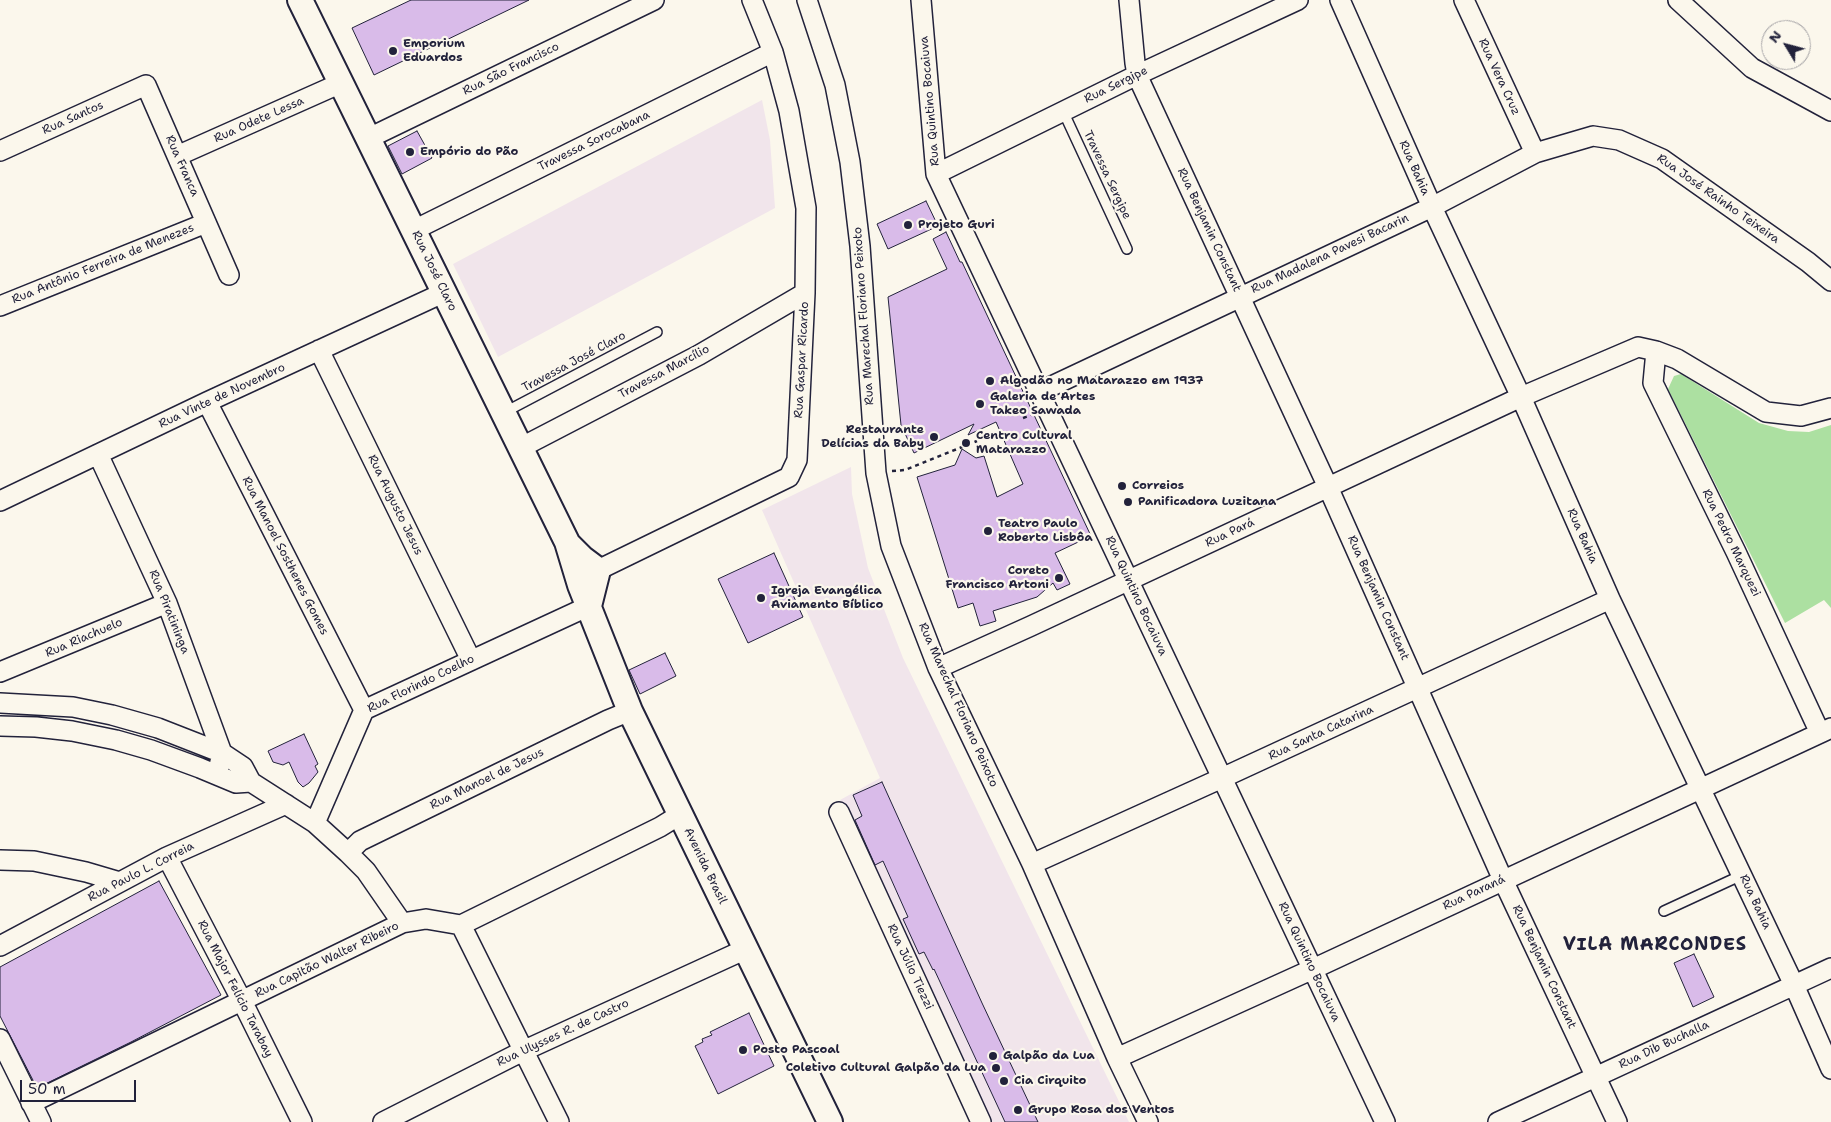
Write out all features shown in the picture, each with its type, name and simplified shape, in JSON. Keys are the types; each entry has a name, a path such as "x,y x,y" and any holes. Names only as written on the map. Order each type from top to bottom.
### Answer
{"street":[{"name":"Rua José Claro","path":"300,0 567,542 580,585 589,606"},
{"name":"Rua São Francisco","path":"369,138 654,0"},
{"name":"Rua Gaspar Ricardo","path":"598,570 789,477 797,460 805,294 806,208 789,111 773,52 752,0"},
{"name":"Rua Marechal Floriano Peixoto","path":"807,0 835,85 850,162 860,246 876,472 891,546 938,668 1032,864 1117,1058 1148,1122"},
{"name":"Rua Quintino Bocaiuva","path":"921,0 936,174 1385,1122"},
{"name":"Rua Benjamin Constant","path":"1129,0 1137,75 1328,487 1503,880 1617,1122"},
{"name":"Rua Sergipe","path":"936,174 1137,75 1298,0"},
{"name":"Rua Bahia","path":"1340,0 1432,207 1522,397 1610,599 1794,985 1831,1070"},
{"name":"Rua Vera Cruz","path":"1464,0 1535,153"},
{"path":"1678,0 1752,68 1831,111"},
{"name":"Travessa Sorocabana","path":"414,230 773,52"},
{"name":"Rua Odete Lessa","path":"177,156 341,83"},
{"name":"Rua Franca","path":"146,85 229,275"},
{"name":"Rua Santos","path":"0,151 146,85"},
{"name":"Rua José Rainho Teixeira","path":"1432,207 1535,153 1593,136 1619,140 1662,159 1808,262 1831,281"},
{"name":"Rua Madalena Pavesi Bacarin","path":"1039,392 1432,207"},
{"name":"Rua Antônio Ferreira de Menezes","path":"0,306 206,222"},
{"path":"1808,262 1831,262"},
{"name":"Rua Vinte de Novembro","path":"0,501 206,402 445,292"},
{"name":"Travessa Marcílio","path":"520,448 698,355 805,294"},
{"name":"Rua Pará","path":"938,668 1522,397 1638,347 1678,359 1766,412 1801,416 1831,408"},
{"name":"Rua Augusto Jesus","path":"319,350 471,660"},
{"name":"Rua Pedro Marquezi","path":"1656,351 1654,383 1825,731"},
{"name":"Rua Manoel Sosthenes Gomes","path":"206,402 364,710"},
{"name":"Rua Piratininga","path":"98,454 167,603 222,753"},
{"name":"Rua José Claro","path":"567,542 582,558 598,570"},
{"path":"589,606 598,570"},
{"name":"Rua Santa Catarina","path":"1032,864 1610,599"},
{"name":"Rua Riachuelo","path":"0,672 167,603"},
{"name":"Rua Florindo Coelho","path":"315,823 364,710 589,606"},
{"name":"Avenida Brasil","path":"589,606 630,711 830,1122"},
{"path":"0,703 73,707 112,715 158,728 222,753 243,767 251,782 315,823 348,853 366,871 402,924"},
{"name":"Rua Manoel de Jesus","path":"348,853 360,841 630,711"},
{"path":"0,726 72,731 116,740 151,750 236,783 251,782"},
{"name":"Rua Paraná","path":"1117,1058 1825,731"},
{"path":"217,775 222,753"},
{"name":"Rua Paulo L. Correia","path":"0,946 167,857 286,804"},
{"name":"Rua Júlio Tiezzi","path":"839,812 982,1122"},
{"path":"559,1122 461,925 660,827 680,814"},
{"name":"Rua Major Felício Tarabay","path":"167,857 302,1122"},
{"path":"0,860 34,860 120,882"},
{"path":"86,872 92,884 93,896"},
{"name":"Rua Capitão Walter Ribeiro","path":"30,1103 402,924 426,919 461,925"},
{"name":"Rua Ulysses R. de Castro","path":"383,1122 523,1051 746,948"},
{"name":"Rua Dib Buchalla","path":"1498,1122 1831,968"},
{"path":"0,1039 41,1122"}],"lane":[{"name":"Travessa Sergipe","path":"1063,111 1127,249"},
{"name":"Travessa José Claro","path":"503,414 656,332"},
{"path":"1664,911 1742,875"}],"path":[{"path":"876,472 905,470 977,441"}],"shaded area":[{"path":"762,100 770,140 775,208 498,357 453,264"},
{"path":"851,467 852,494 868,568 903,658 1129,1122 992,1122 840,800 880,778 762,510"}],"green space":[{"path":"1681,374 1759,423 1788,431 1809,432 1831,425 1831,608 1824,600 1785,623 1668,389 1674,376"}],"building":[{"name":"Emporium Eduardos","path":"411,0 529,0 374,75 352,28"},
{"name":"Empório do Pão","path":"417,131 432,158 402,174 388,146"},
{"name":"Projeto Guri","path":"926,201 938,226 888,249 877,224"},
{"path":"946,232 960,262 962,262 1091,536 1055,553 1070,584 1057,590 1053,583 1037,597 993,611 996,621 980,626 973,603 958,608 917,477 955,465 962,449 976,458 984,456 997,497 1023,484 996,422 968,435 974,424 914,453 901,425 888,297 947,269 933,239"},
{"name":"Igreja Evangélica Aviamento Bíblico","path":"774,553 803,617 748,643 718,579"},
{"path":"665,653 676,676 640,694 629,670"},
{"path":"304,734 318,764 315,766 318,772 303,787 298,782 289,762 283,765 273,762 268,751"},
{"path":"882,782 1038,1122 1005,1122 934,969 924,952 919,954 903,919 908,917 883,861 875,865 855,820 862,816 853,795"},
{"path":"159,881 221,995 37,1088 0,1016 0,967"},
{"path":"1694,954 1714,997 1693,1007 1674,963"},
{"name":"Posto Pascoal","path":"749,1013 774,1066 718,1094 695,1046 703,1042 702,1039 712,1035 710,1032"}],"place":[{"name":"Emporium Eduardos","path":"393,51"},
{"name":"Empório do Pão","path":"410,152"},
{"name":"Projeto Guri","path":"908,225"},
{"name":"Algodão no Matarazzo em 1937","path":"990,381"},
{"name":"Galeria de Artes Takeo Sawada","path":"980,404"},
{"name":"Restaurante Delícias da Baby","path":"934,437"},
{"name":"Centro Cultural Matarazzo","path":"966,443"},
{"name":"Correios","path":"1122,486"},
{"name":"Panificadora Luzitana","path":"1128,502"},
{"name":"Teatro Paulo Roberto Lisbôa","path":"988,531"},
{"name":"Coreto Francisco Artoni","path":"1059,578"},
{"name":"Igreja Evangélica Aviamento Bíblico","path":"761,598"},
{"name":"Posto Pascoal","path":"743,1050"},
{"name":"Galpão da Lua","path":"993,1056"},
{"name":"Coletivo Cultural Galpão da Lua","path":"996,1068"},
{"name":"Cia Cirquito","path":"1004,1081"},
{"name":"Grupo Rosa dos Ventos","path":"1018,1110"}],"district":[{"name":"VILA MARCONDES","path":"1655,945"}]}
